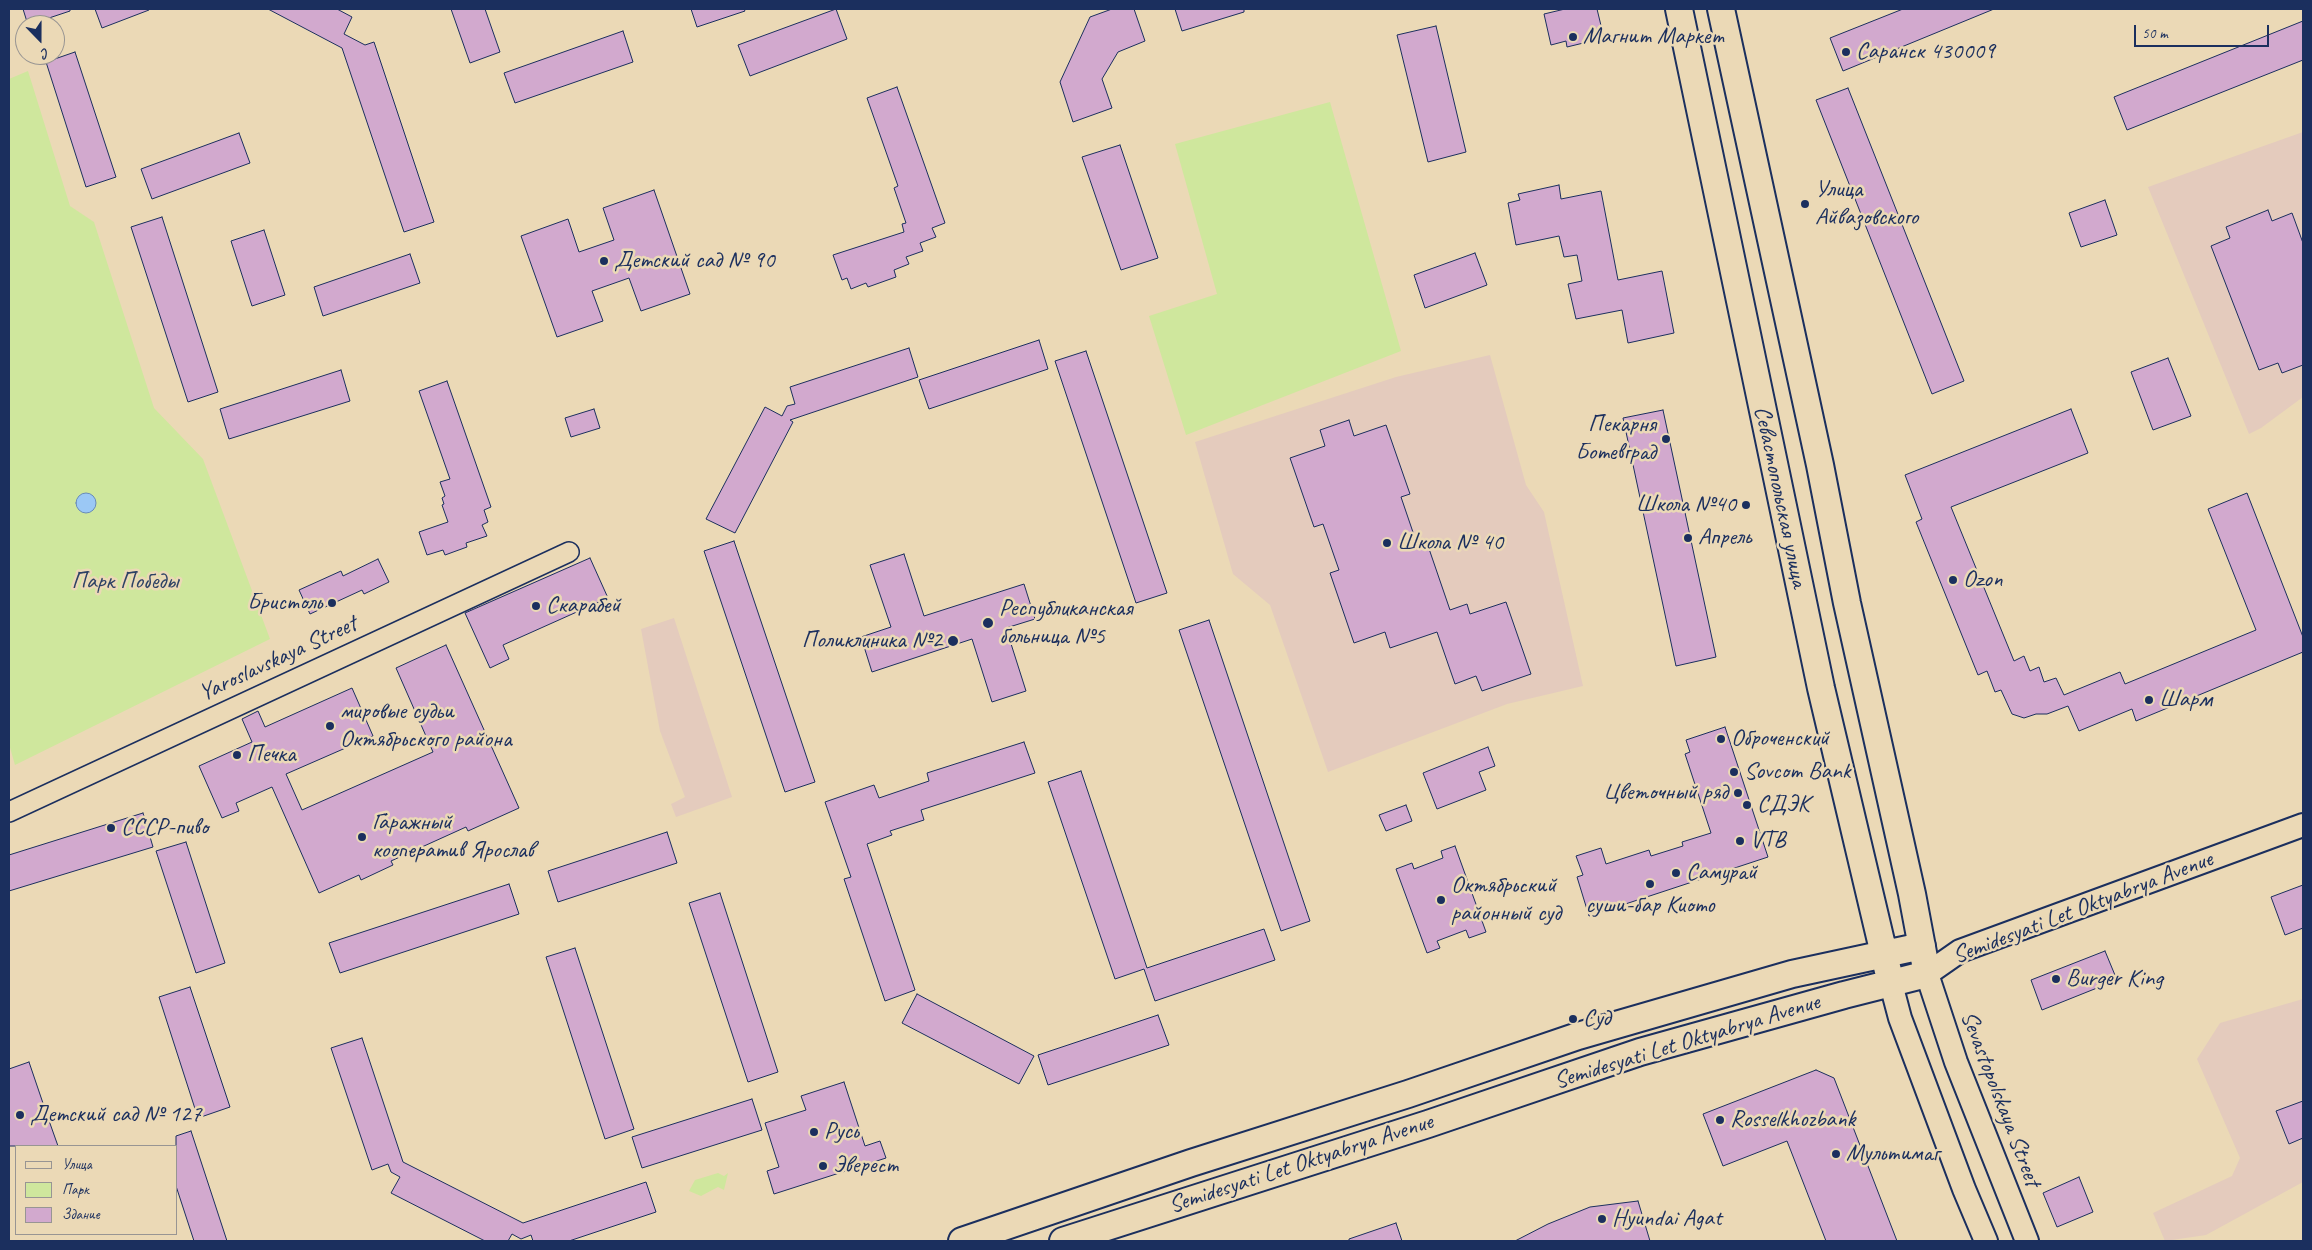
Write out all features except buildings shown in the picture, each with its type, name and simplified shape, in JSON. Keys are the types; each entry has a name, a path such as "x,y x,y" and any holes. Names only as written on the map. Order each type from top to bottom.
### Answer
{"main road":[{"name":"Севастопольская улица","path":"1678,9 1821,688 1890,984"},
{"name":"Севастопольская улица","path":"1721,9 1927,974"},
{"name":"Semidesyati Let Oktyabrya Avenue","path":"962,1241 1578,1036 1682,1004 1792,974 1922,946"},
{"name":"Semidesyati Let Oktyabrya Avenue","path":"1062,1241 1428,1124 1682,1039 1927,974"},
{"path":"1408,1094 1428,1124"},
{"path":"1178,1168 1190,1200"}],"street":[{"name":"Yaroslavskaya Street","path":"9,812 569,552"},
{"name":"Semidesyati Let Oktyabrya Avenue","path":"1927,974 1960,951 2303,825"},
{"path":"1922,946 1960,951"},
{"name":"Sevastopolskaya Street","path":"1927,974 1956,1062 2027,1241"},
{"path":"1890,984 1900,1018 1986,1241"}],"shaded area":[{"path":"2303,132 2303,397 2261,428 2249,434 2148,187"},
{"name":"Школа № 40","path":"1490,355 1526,485 1544,512 1583,686 1507,704 1328,772 1270,605 1233,574 1195,442 1396,377"},
{"path":"674,618 732,797 676,817 671,804 685,797 660,731 641,629"},
{"path":"2303,999 2303,1182 2206,1235 2165,1241 2153,1213 2232,1176 2240,1158 2197,1059 2220,1023"}],"green space":[{"name":"Парк Победы","path":"28,71 70,206 94,222 154,408 203,459 270,639 15,765 9,744 9,79"},
{"path":"1330,102 1401,351 1186,435 1149,316 1217,294 1175,144"},
{"path":"718,1173 724,1176 728,1173 724,1190 718,1187 701,1196 689,1191 695,1180"}],"water":[{"path":"82,493 90,493 96,499 96,507 90,513 82,513 76,507 76,499"}],"place":[{"name":"Магнит Маркет","path":"1573,37"},
{"name":"Саранск 430009","path":"1846,52"},
{"name":"Улица Айвазовского","path":"1805,204"},
{"name":"Детский сад № 90","path":"604,261"},
{"name":"Пекарня Ботевград","path":"1666,439"},
{"name":"Школа №40","path":"1746,505"},
{"name":"Апрель","path":"1688,538"},
{"name":"Школа № 40","path":"1387,543"},
{"name":"Ozon","path":"1953,580"},
{"name":"Бристоль","path":"332,603"},
{"name":"Скарабей","path":"536,606"},
{"name":"Республиканская больница №5","path":"988,623"},
{"name":"Поликлиника №2","path":"953,641"},
{"name":"Шарм","path":"2149,700"},
{"name":"мировые судьи Октябрьского района","path":"330,726"},
{"name":"Оброченский","path":"1721,739"},
{"name":"Печка","path":"237,755"},
{"name":"Sovcom Bank","path":"1734,772"},
{"name":"Цветочный ряд","path":"1738,793"},
{"name":"СДЭК","path":"1747,805"},
{"name":"СССР-пиво","path":"111,828"},
{"name":"Гаражный кооператив Ярослав","path":"362,837"},
{"name":"VTB","path":"1740,841"},
{"name":"Самурай","path":"1676,873"},
{"name":"суши-бар Киото","path":"1650,884"},
{"name":"Октябрьский районный суд","path":"1441,900"},
{"name":"Burger King","path":"2056,979"},
{"name":"Суд","path":"1573,1019"},
{"name":"Детский сад № 127","path":"20,1115"},
{"name":"Rosselkhozbank","path":"1720,1120"},
{"name":"Русь","path":"814,1132"},
{"name":"Мультимаг","path":"1836,1154"},
{"name":"Эверест","path":"823,1166"},
{"name":"Hyundai Agat","path":"1602,1219"}]}
